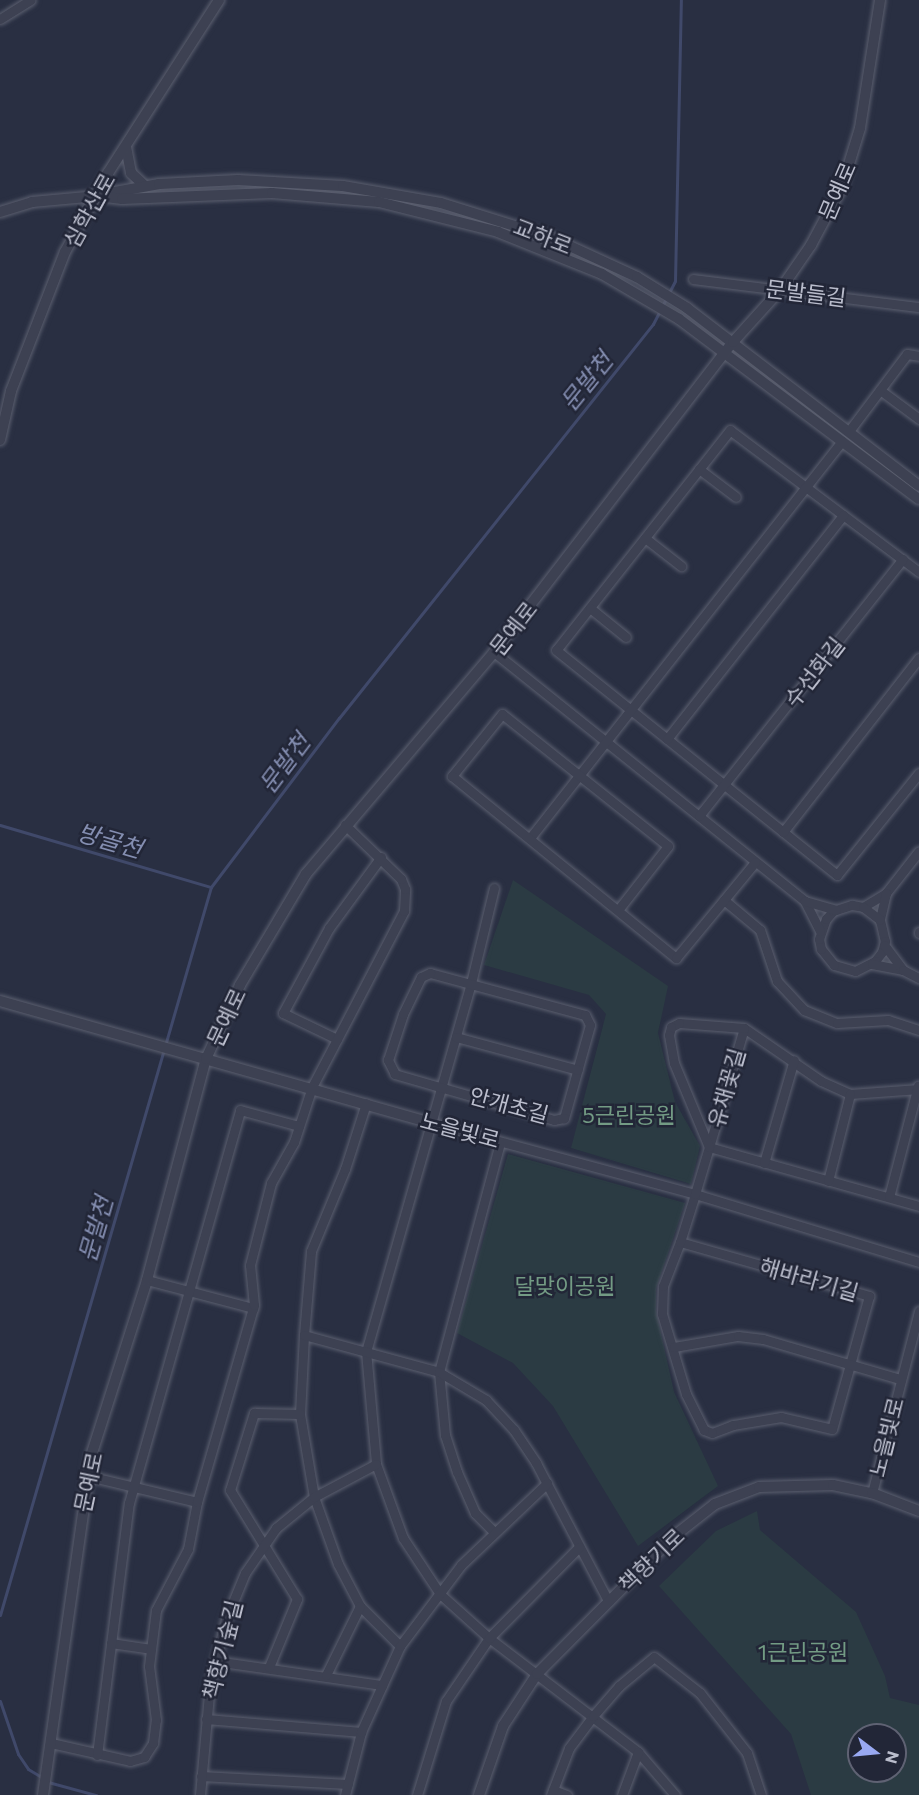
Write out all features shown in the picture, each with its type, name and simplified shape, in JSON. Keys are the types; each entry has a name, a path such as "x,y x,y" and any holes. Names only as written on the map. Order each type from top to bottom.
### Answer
{"street":[{"path":"0,19 31,0"},
{"name":"심학산로","path":"0,440 11,391 65,252 126,147 219,0"},
{"name":"문예로","path":"43,1795 88,1476 147,1280 206,1059 261,945 306,874 345,825 494,652 733,342 780,290 826,219 852,158 868,92 880,0"},
{"path":"126,147 131,173 145,186"},
{"name":"교하로","path":"0,212 32,202 98,196 145,186 238,180 381,190 521,226 592,255 653,286 687,308 919,486"},
{"name":"교하로","path":"98,196 122,199 272,193 379,202 437,214 540,246 646,298 679,319 919,499"},
{"name":"문발들길","path":"693,279 919,307"},
{"path":"849,431 907,354 919,356"},
{"path":"880,390 919,419"},
{"path":"919,572 730,430 556,650 837,875 919,773"},
{"path":"530,838 842,441"},
{"path":"699,469 736,497"},
{"path":"667,739 843,515"},
{"path":"645,538 681,566"},
{"name":"수선화길","path":"699,816 903,560"},
{"path":"590,608 626,637"},
{"path":"494,652 805,901 836,910 863,907 886,893 919,851"},
{"path":"783,832 919,658"},
{"path":"618,910 668,846 580,773 502,714 452,776 676,958 756,862"},
{"path":"51,1743 130,1761 149,1752 156,1720 151,1649 159,1601 185,1558 197,1502 253,1308 251,1257 271,1183 298,1126 312,1087 404,911 405,889 401,879 381,857 345,825"},
{"path":"337,1039 283,1013 329,928 381,857"},
{"path":"471,983 494,888"},
{"path":"886,893 880,920 884,945 903,969"},
{"path":"724,900 760,930 777,981 804,1010 837,1023 888,1020 919,1030"},
{"path":"805,901 820,931 821,949 834,965 855,971 872,964 903,969 919,978"},
{"path":"863,907 880,920"},
{"path":"820,931 826,919 836,910"},
{"path":"872,964 884,945"},
{"name":"안개초길","path":"430,973 471,983 585,1015 590,1025 564,1118 554,1120 395,1074 388,1060 403,1014 421,977 430,973"},
{"name":"안개초길","path":"442,1086 471,983"},
{"name":"노을빛로","path":"0,1001 312,1087 432,1123 695,1194 919,1262"},
{"name":"유채꽃길","path":"709,1148 674,1063 669,1035 671,1027 679,1023 744,1028 794,1060 821,1081 850,1095"},
{"name":"유채꽃길","path":"695,1194 744,1028"},
{"path":"456,1037 578,1070"},
{"path":"764,1163 794,1060"},
{"path":"442,1086 366,1351 376,1464 403,1538 440,1594 489,1638 638,1752 675,1795"},
{"path":"828,1181 850,1095 919,1088 889,1197"},
{"path":"366,1103 345,1169 310,1251 300,1414 314,1497 338,1564 360,1606 400,1646"},
{"path":"97,1755 133,1487 191,1292 240,1110 298,1126"},
{"path":"494,1532 475,1513 457,1472 445,1435 439,1372 501,1142"},
{"name":"유채꽃길","path":"709,1148 919,1206"},
{"name":"해바라기길","path":"680,1242 869,1296 832,1429 781,1417 733,1425 712,1433 704,1430 686,1394 674,1347 662,1314 663,1286 695,1194"},
{"path":"147,1280 253,1308"},
{"name":"노을빛로","path":"872,1493 919,1311"},
{"path":"304,1335 439,1372 486,1400 514,1430 547,1483 608,1601"},
{"path":"674,1347 738,1336 764,1339 900,1379"},
{"path":"269,1667 297,1599 266,1543 230,1490 254,1413 300,1414"},
{"name":"책향기숲길","path":"200,1795 206,1719 215,1661 226,1619 245,1573 276,1528 314,1497 376,1464"},
{"path":"88,1476 197,1502"},
{"path":"345,1795 362,1732 400,1646 440,1594 494,1532 547,1483"},
{"name":"책향기로","path":"479,1795 506,1719 537,1674 692,1519 715,1504 759,1487 786,1484 832,1485 872,1493 919,1511"},
{"path":"417,1795 447,1701 489,1638 579,1547"},
{"path":"326,1674 360,1606"},
{"path":"111,1643 151,1649"},
{"path":"567,1795 552,1793 569,1748 592,1716 619,1686 654,1657 700,1693 747,1754 761,1795"},
{"path":"215,1661 326,1674 382,1685"},
{"path":"206,1719 362,1732"},
{"path":"622,1795 638,1752"},
{"path":"201,1776 348,1784"}],"green space":[{"name":"5근린공원","path":"513,880 668,986 658,1033 675,1102 700,1146 691,1184 571,1148 606,1014 589,995 484,965"},
{"name":"달맞이공원","path":"508,1154 685,1203 656,1289 656,1311 674,1392 718,1486 638,1546 553,1406 513,1363 457,1333"},
{"name":"1근린공원","path":"757,1511 760,1530 856,1612 885,1676 890,1698 919,1705 919,1795 811,1795 791,1734 659,1586 716,1531"}],"waterway":[{"name":"문발천","path":"0,1615 211,887 339,718 653,324 675,281 681,0"},
{"name":"방골천","path":"0,825 211,887"},
{"name":"문발천","path":"0,1701 18,1754 28,1769 43,1778"},
{"name":"문발천","path":"48,1782 96,1795"}]}
